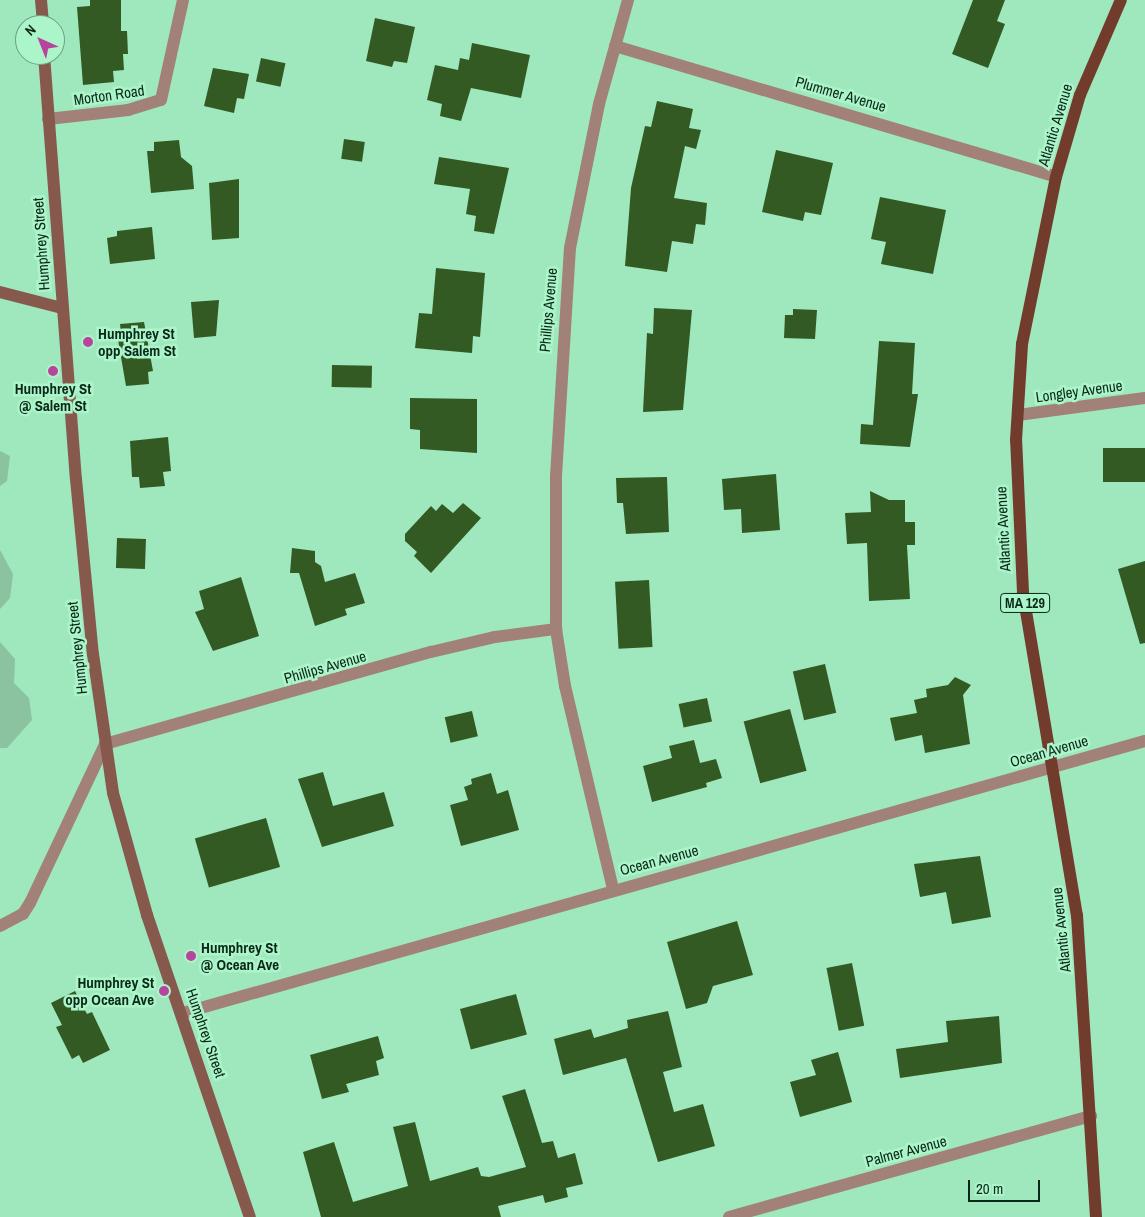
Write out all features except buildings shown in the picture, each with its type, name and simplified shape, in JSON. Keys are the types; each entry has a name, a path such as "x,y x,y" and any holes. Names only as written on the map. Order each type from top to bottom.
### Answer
{"main road":[{"path":"41,0 42,15"},
{"name":"Atlantic Avenue","path":"1096,1217 1077,916 1052,768 1017,534 1018,415 1022,344 1056,177 1080,95 1121,0"},
{"name":"Humphrey Street","path":"45,65 62,308 105,744 126,848 250,1217"},
{"path":"0,292 62,308"}],"street":[{"name":"Morton Road","path":"48,119 128,110 161,100 182,0"},
{"name":"Phillips Avenue","path":"612,889 565,686 556,630 562,322 584,170 628,0"},
{"name":"Plummer Avenue","path":"615,46 1056,177"},
{"name":"Longley Avenue","path":"1018,415 1145,398"},
{"name":"Phillips Avenue","path":"105,744 431,652 495,637 556,630"},
{"name":"Ocean Avenue","path":"183,1013 612,889 1145,741"},
{"path":"0,926 30,903 105,744"},
{"name":"Palmer Avenue","path":"729,1217 1091,1116"}],"green space":[{"path":"0,451 10,456 7,481 0,486"},
{"path":"0,550 13,574 10,598 0,609"},
{"path":"0,642 15,659 14,683 29,698 32,720 7,748 0,748"}],"place":[{"name":"Humphrey St opp Salem St","path":"88,342"},
{"name":"Humphrey St @ Salem St","path":"53,371"},
{"name":"Humphrey St @ Ocean Ave","path":"191,956"},
{"name":"Humphrey St opp Ocean Ave","path":"164,991"}]}
